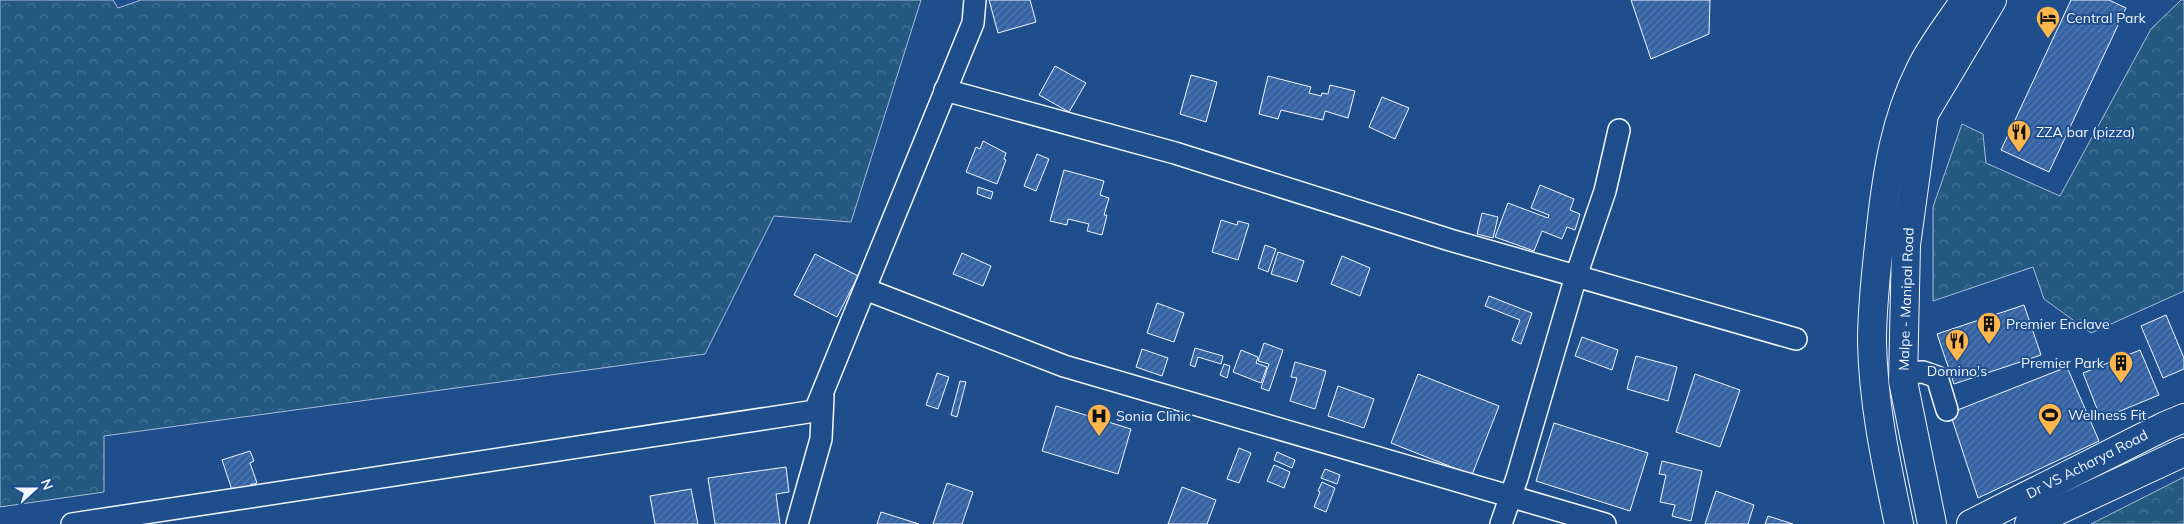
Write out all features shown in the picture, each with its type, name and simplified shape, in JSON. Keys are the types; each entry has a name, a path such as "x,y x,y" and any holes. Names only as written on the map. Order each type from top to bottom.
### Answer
{"main road":[{"name":"Malpe - Manipal Road","path":"1899,524 1875,396 1872,341 1874,285 1886,178 1898,124 1920,69 1965,0"},
{"name":"Malpe - Manipal Road","path":"1932,524 1903,381 1906,245 1924,114 1992,0"},
{"name":"Dr VS Acharya Road","path":"1981,519 2184,418"},
{"name":"Dr VS Acharya Road","path":"2029,524 2184,452"}],"street":[{"path":"72,524 815,411 972,23 975,0"},
{"path":"945,90 1175,153 1450,240 1796,340"},
{"path":"1501,524 1576,276 1605,191 1619,130"},
{"path":"864,289 1064,366 1605,524"},
{"path":"1903,373 1923,372 1937,378 1947,410"},
{"path":"797,524 822,440 823,391"}],"green space":[{"path":"0,0 113,0 118,8 141,0 921,0 851,222 774,216 705,354 104,436 104,492 0,507"},
{"path":"2181,0 2184,0 2184,291 2091,333 2044,299 2033,267 1933,301 1933,207 1962,124 1983,134 1986,163 2060,196 2151,29"},
{"path":"2184,477 2184,524 2091,524"}],"building":[{"path":"989,0 1030,0 1036,22 998,33"},
{"path":"1631,0 1710,0 1709,34 1651,59"},
{"path":"2071,0 2109,0 2126,8 2049,172 2001,150"},
{"path":"1055,66 1086,83 1069,112 1039,95"},
{"path":"1191,75 1217,82 1206,122 1180,114"},
{"path":"1268,76 1311,87 1309,93 1321,96 1322,93 1328,94 1330,85 1355,91 1348,118 1325,111 1323,120 1281,110 1278,119 1259,114"},
{"path":"1382,97 1409,108 1395,139 1369,127"},
{"path":"983,141 1006,153 1004,159 1006,160 997,184 966,172 976,147 980,149"},
{"path":"1037,154 1049,159 1036,191 1024,186"},
{"path":"1064,170 1104,181 1100,195 1109,198 1104,215 1107,215 1102,235 1087,231 1089,224 1068,219 1067,225 1050,221"},
{"path":"1540,185 1574,199 1570,210 1580,214 1575,230 1567,227 1562,239 1542,231 1534,251 1495,237 1508,203 1548,218 1549,215 1531,208"},
{"path":"978,187 993,192 991,199 977,194"},
{"path":"1482,213 1498,217 1493,238 1477,234"},
{"path":"1221,220 1237,225 1238,221 1249,224 1238,260 1212,252"},
{"path":"1265,245 1276,249 1268,272 1258,268"},
{"path":"1278,252 1304,261 1297,282 1271,274"},
{"path":"962,253 991,266 983,286 953,274"},
{"path":"815,254 858,276 837,317 794,295"},
{"path":"1342,256 1370,268 1360,296 1331,284"},
{"path":"1489,296 1532,313 1521,344 1512,340 1520,320 1485,306"},
{"path":"1157,303 1184,313 1174,342 1147,333"},
{"name":"Premier Enclave","path":"2024,305 2041,355 1954,384 1937,334"},
{"path":"2166,315 2184,358 2184,369 2163,378 2141,326"},
{"path":"1582,337 1618,350 1612,370 1575,356"},
{"path":"1264,343 1283,350 1269,391 1261,388 1269,364 1258,361"},
{"path":"1195,348 1223,356 1221,364 1198,357 1195,367 1190,365"},
{"path":"1142,349 1168,358 1162,376 1136,367"},
{"path":"1241,350 1258,357 1256,363 1267,367 1261,383 1233,372"},
{"name":"Premier Park","path":"2140,350 2159,395 2101,419 2083,373"},
{"path":"1636,356 1677,367 1668,401 1627,389"},
{"path":"1295,362 1326,371 1315,409 1290,401 1297,378 1291,377"},
{"path":"1224,364 1230,366 1227,378 1220,375"},
{"path":"2067,367 2099,441 1978,498 1950,413"},
{"path":"937,373 949,377 938,409 926,405"},
{"path":"1418,374 1499,406 1472,475 1391,443"},
{"path":"1695,374 1740,390 1720,447 1676,432"},
{"path":"960,381 966,382 957,417 951,415"},
{"path":"1338,386 1374,399 1364,428 1328,416"},
{"path":"1056,406 1131,429 1118,474 1042,451"},
{"path":"1554,423 1648,453 1630,511 1536,481"},
{"path":"1239,448 1251,453 1239,483 1227,479"},
{"path":"250,451 254,461 250,463 257,483 250,485 252,493 235,499 222,460"},
{"path":"1277,452 1295,460 1292,468 1274,460"},
{"path":"1662,461 1702,471 1691,521 1672,516 1675,505 1660,502 1666,475 1659,474"},
{"path":"1274,465 1290,472 1284,488 1267,481"},
{"path":"786,467 789,492 776,494 780,524 715,524 708,478"},
{"path":"1325,469 1340,475 1337,484 1321,478"},
{"path":"1322,482 1335,488 1326,512 1314,507"},
{"path":"947,483 973,492 962,524 933,524"},
{"path":"1182,487 1216,500 1207,524 1168,524"},
{"path":"691,489 698,524 655,524 650,496"},
{"path":"1716,491 1754,505 1748,524 1705,524"},
{"path":"881,512 919,524 877,524"},
{"path":"1768,516 1793,524 1765,524"}],"place":[{"name":"Central Park","path":"2048,39"},
{"name":"ZZA bar (pizza)","path":"2019,153"},
{"name":"Premier Enclave","path":"1989,345"},
{"name":"Domino's","path":"1957,362"},
{"name":"Premier Park","path":"2121,384"},
{"name":"Wellness Fit","path":"2050,436"},
{"name":"Sonia Clinic","path":"1099,437"}]}
